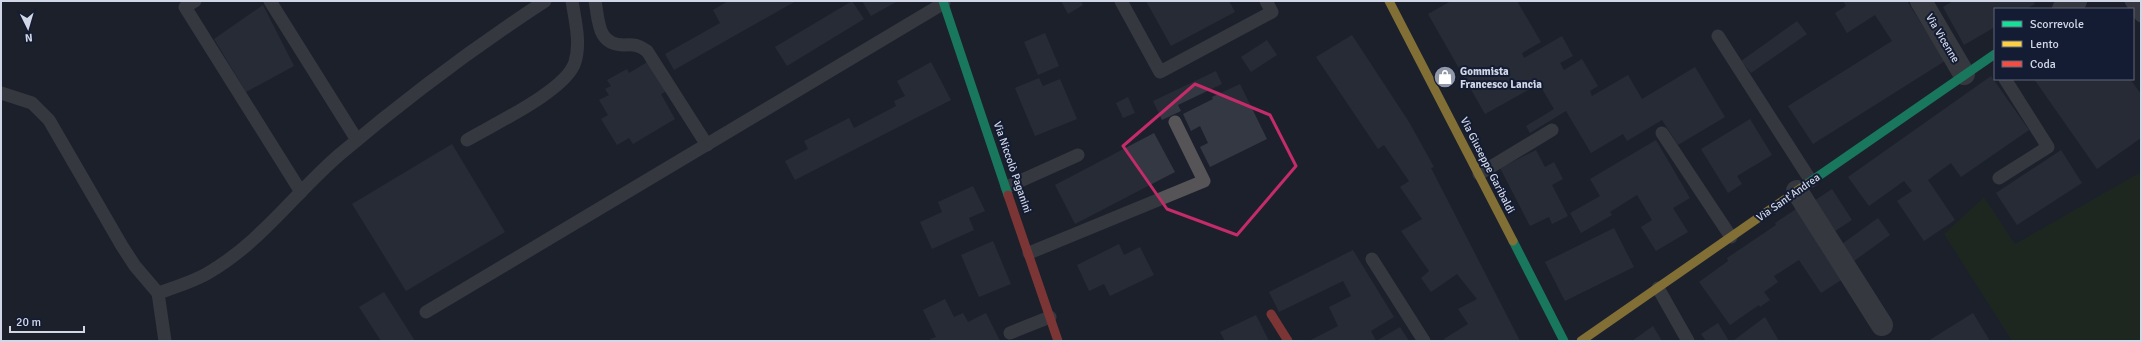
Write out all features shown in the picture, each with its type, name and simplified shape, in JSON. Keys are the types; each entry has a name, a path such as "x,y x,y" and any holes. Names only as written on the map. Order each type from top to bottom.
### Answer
{"street":[{"name":"Via Giuseppe Garibaldi","path":"1389,1 1564,341"},
{"name":"Via Vicenne","path":"1921,1 1964,74"},
{"path":"2065,8 2076,1"},
{"name":"Via Niccolò Paganini","path":"944,2 1058,341"},
{"name":"Via Sant'Andrea","path":"1582,341 1964,74 1994,58"},
{"path":"1804,186 1882,325"},
{"path":"1271,314 1288,341"}],"lane":[{"path":"195,1 185,7 301,192"},
{"path":"270,1 357,140"},
{"path":"158,293 207,273 227,260 256,238 301,192 357,140 421,88 545,1"},
{"path":"467,140 549,92 572,71 577,52 577,41 572,1"},
{"path":"595,1 601,30 604,37 609,43 632,44 647,51 707,145"},
{"path":"1121,1 1160,72 1272,12 1266,1"},
{"path":"2131,1 2141,16"},
{"path":"426,312 944,2"},
{"path":"1718,36 1804,186"},
{"path":"1999,178 2048,146 2005,80"},
{"path":"1,93 32,103 49,120 122,246 135,266 158,293 165,341"},
{"path":"1029,253 1204,181 1175,122"},
{"path":"1479,174 1552,130"},
{"path":"1662,133 1731,237"},
{"path":"1007,187 1078,155"},
{"path":"1372,259 1424,341"},
{"path":"1658,288 1688,341"},
{"path":"1010,333 1050,317"}],"highlighted area":[{"path":"1195,84 1270,115 1296,166 1237,235 1167,209 1123,146"}],"green space":[{"path":"2141,172 2141,341 2012,341 1944,234 1984,197 2015,244"}],"building":[{"path":"728,1 796,1 674,70 665,54 720,23 713,10"},
{"path":"852,1 864,19 787,66 775,47"},
{"path":"862,1 898,1 871,16"},
{"path":"1061,1 1081,1 1083,5 1068,14"},
{"path":"1146,1 1229,1 1235,12 1171,46"},
{"path":"1451,1 1517,1 1541,42 1522,53 1524,58 1562,36 1573,56 1560,63 1564,70 1582,59 1598,86 1590,91 1592,96 1628,75 1642,99 1695,67 1725,117 1678,145 1662,120 1627,141 1623,134 1591,153 1566,111 1530,133 1526,126 1554,109 1539,84 1485,114 1428,14"},
{"path":"1843,1 1907,1 1945,61 1813,144 1788,106 1892,41 1875,15 1847,33 1835,13 1846,6"},
{"path":"1953,1 2033,1 2035,4 2028,8 1994,8 1994,28 1964,45 1943,7"},
{"path":"263,5 294,66 246,92 214,39"},
{"path":"1797,21 1807,34 1751,73 1741,61"},
{"path":"1045,33 1059,66 1038,75 1024,42"},
{"path":"1352,35 1409,122 1434,167 1431,168 1520,341 1445,341 1444,339 1468,324 1458,309 1477,299 1457,274 1431,292 1421,278 1429,271 1401,231 1422,219 1400,187 1409,181 1384,145 1378,149 1316,57"},
{"path":"1267,40 1277,55 1251,72 1241,57"},
{"path":"649,61 667,91 661,94 675,119 633,144 629,138 617,145 601,119 608,115 599,100 609,95 605,89 611,86 607,80 627,69 629,73"},
{"path":"931,62 951,100 795,180 785,161 808,149 804,141 849,118 854,128 896,106 894,101 905,96 897,81"},
{"path":"1216,71 1222,84 1178,105 1181,111 1162,120 1153,101"},
{"path":"1991,76 2029,130 1961,177 1951,163 1928,180 1955,220 1924,241 1897,201 1912,191 1904,181 1869,206 1848,177"},
{"path":"1039,78 1043,86 1060,79 1077,119 1035,136 1015,88"},
{"path":"2035,80 2131,80 2141,94 2141,138 2097,169"},
{"path":"1240,84 1267,139 1210,167 1200,147 1208,143 1200,126 1191,131 1183,114 1213,99 1212,97"},
{"path":"1128,97 1135,113 1123,118 1116,103"},
{"path":"1750,119 1772,155 1737,176 1742,184 1728,193 1701,149"},
{"path":"1154,133 1175,172 1075,224 1055,185"},
{"path":"1656,140 1690,198 1673,208 1688,232 1656,251 1641,227 1652,220 1637,195 1610,212 1612,215 1581,233 1570,213 1600,196 1590,179"},
{"path":"452,144 505,232 406,291 352,204"},
{"path":"1536,150 1545,167 1554,162 1563,179 1552,185 1568,216 1552,224 1549,217 1530,226 1500,168"},
{"path":"2061,150 2082,183 2017,225 1996,193"},
{"path":"973,186 985,211 969,218 974,230 932,249 920,222 942,212 938,202"},
{"path":"1832,189 1852,220 1835,231 1814,201"},
{"path":"1799,207 1846,277 1821,293 1799,260 1774,276 1778,282 1764,292 1770,300 1760,307 1759,305 1730,325 1699,282 1728,261 1727,258 1776,225 1775,223"},
{"path":"1878,218 1890,235 1854,261 1842,244"},
{"path":"1614,228 1634,267 1565,301 1545,262"},
{"path":"993,241 1011,284 979,297 961,255"},
{"path":"1119,244 1124,255 1140,247 1154,275 1110,296 1104,284 1089,291 1077,265"},
{"path":"1353,250 1394,317 1371,331 1376,341 1309,341 1338,326 1329,307 1351,296 1343,281 1279,312 1269,292"},
{"path":"384,292 415,341 381,341 359,307"},
{"path":"945,299 954,317 963,313 968,322 986,313 1000,341 931,341 930,339 936,337 923,310"},
{"path":"1973,313 1990,341 1928,341"},
{"path":"1256,315 1269,341 1225,341 1220,332"},
{"path":"1765,317 1779,341 1733,341"},
{"path":"1718,323 1729,341 1706,341 1701,334"},
{"path":"1653,326 1662,341 1632,341"},
{"path":"1400,327 1409,341 1376,341"}],"traffic: fast":[{"path":"943,1 1008,195"},
{"path":"1807,184 1994,55"},
{"path":"1513,241 1564,341"}],"traffic: slow":[{"path":"1389,1 1513,241"},
{"path":"1581,341 1807,184"}],"traffic: jam":[{"path":"1008,195 1058,341"},
{"path":"1271,314 1288,341"}],"place":[{"name":"Gommista Francesco Lancia","path":"1445,77"}]}
